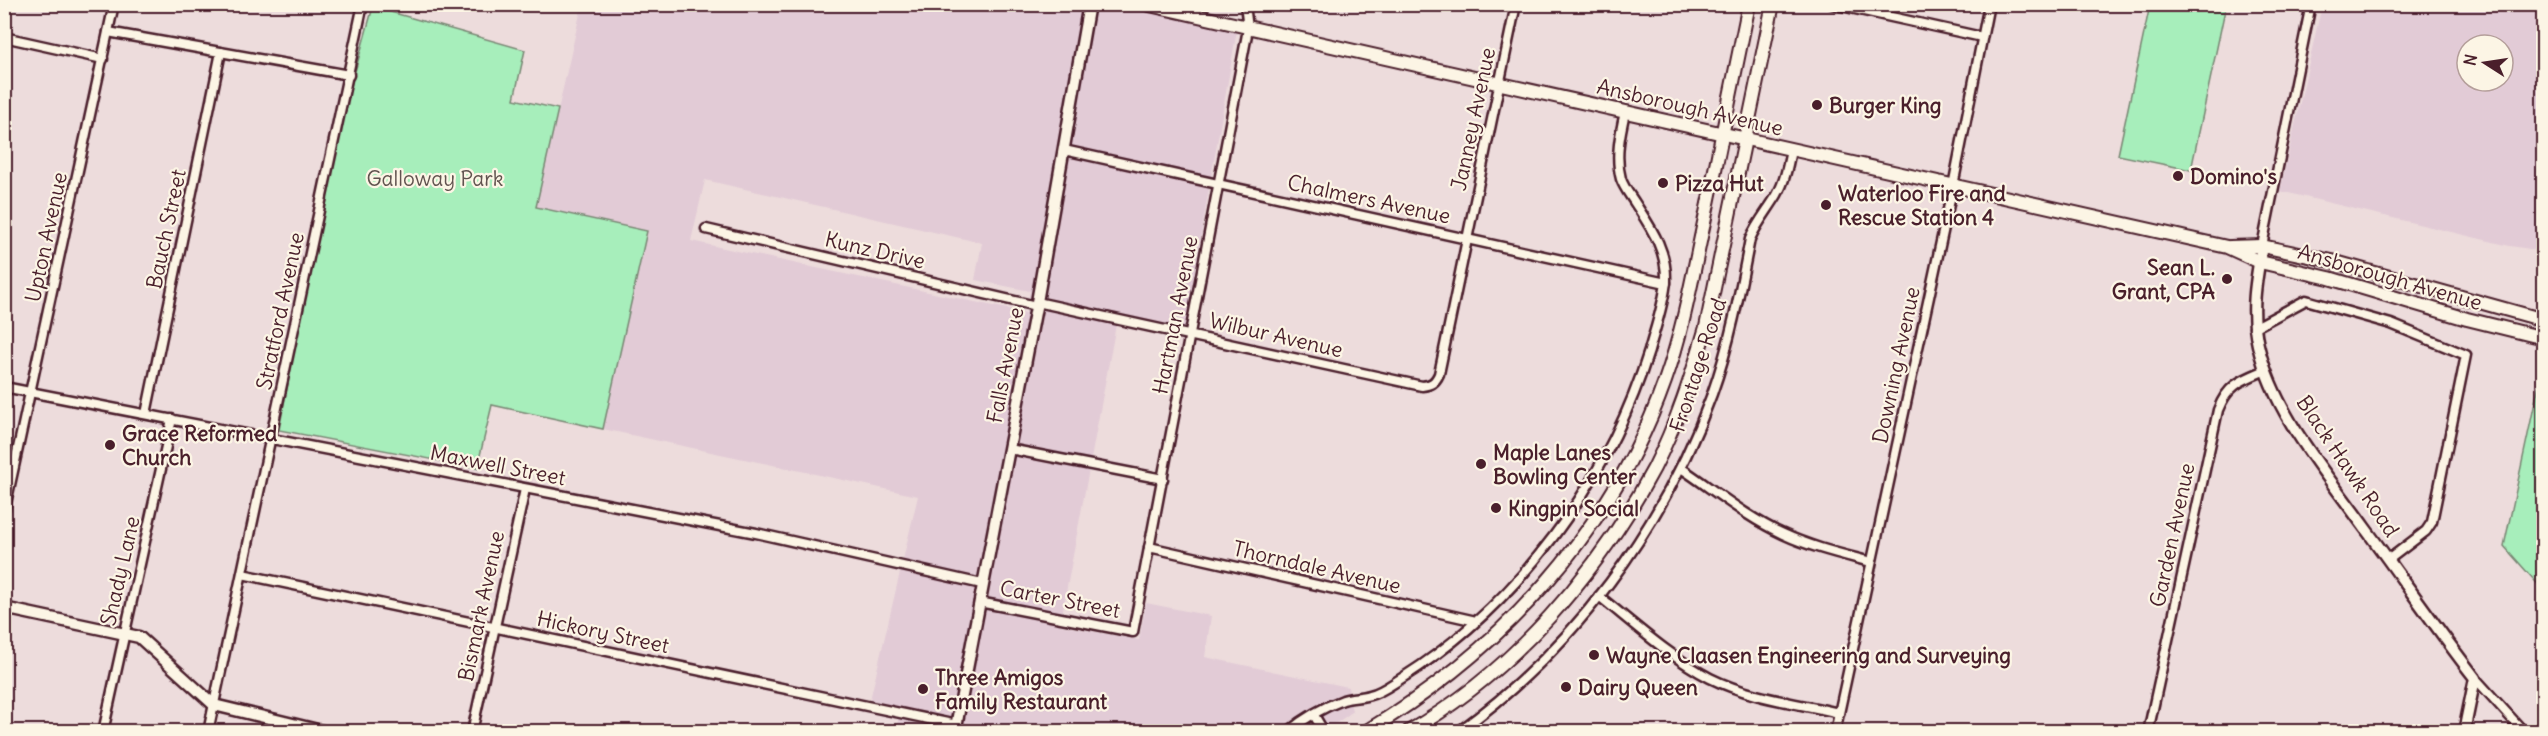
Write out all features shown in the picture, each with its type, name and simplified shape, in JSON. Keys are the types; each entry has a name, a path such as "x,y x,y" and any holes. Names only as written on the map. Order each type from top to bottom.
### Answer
{"main road":[{"name":"Ansborough Avenue","path":"1144,4 2227,247 2260,262 2329,278 2467,319 2544,338"},
{"path":"1365,732 1410,705 1440,683 1517,616 1585,535 1652,415 1685,316 1749,4"},
{"path":"1408,732 1447,707 1484,678 1537,629 1592,566 1635,502 1654,466 1690,378 1706,327 1773,4"},
{"name":"Ansborough Avenue","path":"2227,247 2262,246 2332,261 2544,320"}],"street":[{"name":"Upton Avenue","path":"4,513 114,4"},
{"name":"Stratford Avenue","path":"208,732 363,4"},
{"name":"Falls Avenue","path":"956,728 1036,304 1089,4"},
{"name":"Hartman Avenue","path":"1133,632 1248,28 1245,4"},
{"name":"Janney Avenue","path":"1436,381 1516,4"},
{"path":"1832,4 1982,37"},
{"name":"Downing Avenue","path":"1835,732 1953,186 1989,4"},
{"name":"Black Hawk Road","path":"2311,4 2254,292 2254,328 2266,370 2289,418 2308,449 2431,622 2475,678 2524,732"},
{"path":"108,32 349,75"},
{"path":"4,37 103,59"},
{"name":"Bauch Street","path":"146,414 221,52"},
{"path":"1288,732 1340,701 1371,695 1384,689 1424,663 1476,621 1531,564 1574,507 1605,455 1620,425 1645,362 1666,283 1665,264 1657,238 1628,193 1620,176 1619,147 1625,112"},
{"name":"Chalmers Avenue","path":"1064,150 1666,283"},
{"name":"Frontage Road","path":"1458,732 1507,694 1558,644 1599,596 1643,534 1681,468 1713,392 1728,344 1750,239 1757,224 1778,194 1785,178 1791,150"},
{"name":"Kunz Drive","path":"706,229 1036,304"},
{"path":"2254,328 2306,300 2391,324 2466,355 2432,522 2426,531 2388,560"},
{"name":"Wilbur Avenue","path":"1036,304 1190,334 1422,386 1431,385 1436,381"},
{"name":"Garden Avenue","path":"2148,732 2218,410 2223,396 2235,384 2266,370"},
{"name":"Maxwell Street","path":"4,387 760,534 982,584"},
{"name":"Shady Lane","path":"103,732 172,419"},
{"path":"1009,449 1163,478"},
{"path":"1681,468 1744,512 1783,534 1825,550 1871,562"},
{"name":"Bismark Avenue","path":"472,732 525,489"},
{"name":"Thorndale Avenue","path":"1149,547 1476,621"},
{"name":"Hickory Street","path":"242,574 956,728"},
{"path":"1599,596 1676,656 1710,678 1748,693 1839,713"},
{"name":"Carter Street","path":"979,602 1133,632"},
{"path":"4,608 139,637 214,705 326,732"},
{"path":"2464,732 2475,678"},
{"path":"1314,715 1324,732"}],"shaded area":[{"path":"1177,4 1239,18 1185,327 1118,314 1060,625 1139,640 1146,603 1211,616 1205,657 1348,687 1352,712 1324,732 896,731 901,707 870,700 918,496 603,429 647,231 536,207 582,5","holes":["705,180 982,243 975,280 1030,291 1026,313 691,241"]},
{"path":"2322,5 2543,5 2543,251 2510,246 2280,191"}],"green space":[{"path":"2150,5 2226,5 2191,170 2118,155"},
{"name":"Galloway Park","path":"373,7 525,50 514,99 558,109 536,207 647,231 603,429 492,405 477,468 279,430 332,154"},
{"path":"2543,365 2543,590 2504,546"}],"place":[{"name":"Burger King","path":"1817,105"},
{"name":"Domino's","path":"2178,176"},
{"name":"Pizza Hut","path":"1663,183"},
{"name":"Waterloo Fire and Rescue Station 4","path":"1826,205"},
{"name":"Sean L. Grant, CPA","path":"2227,279"},
{"name":"Grace Reformed Church","path":"110,445"},
{"name":"Maple Lanes Bowling Center","path":"1481,464"},
{"name":"Kingpin Social","path":"1496,508"},
{"name":"Wayne Claasen Engineering and Surveying","path":"1594,655"},
{"name":"Dairy Queen","path":"1566,687"},
{"name":"Three Amigos Family Restaurant","path":"923,689"}]}
